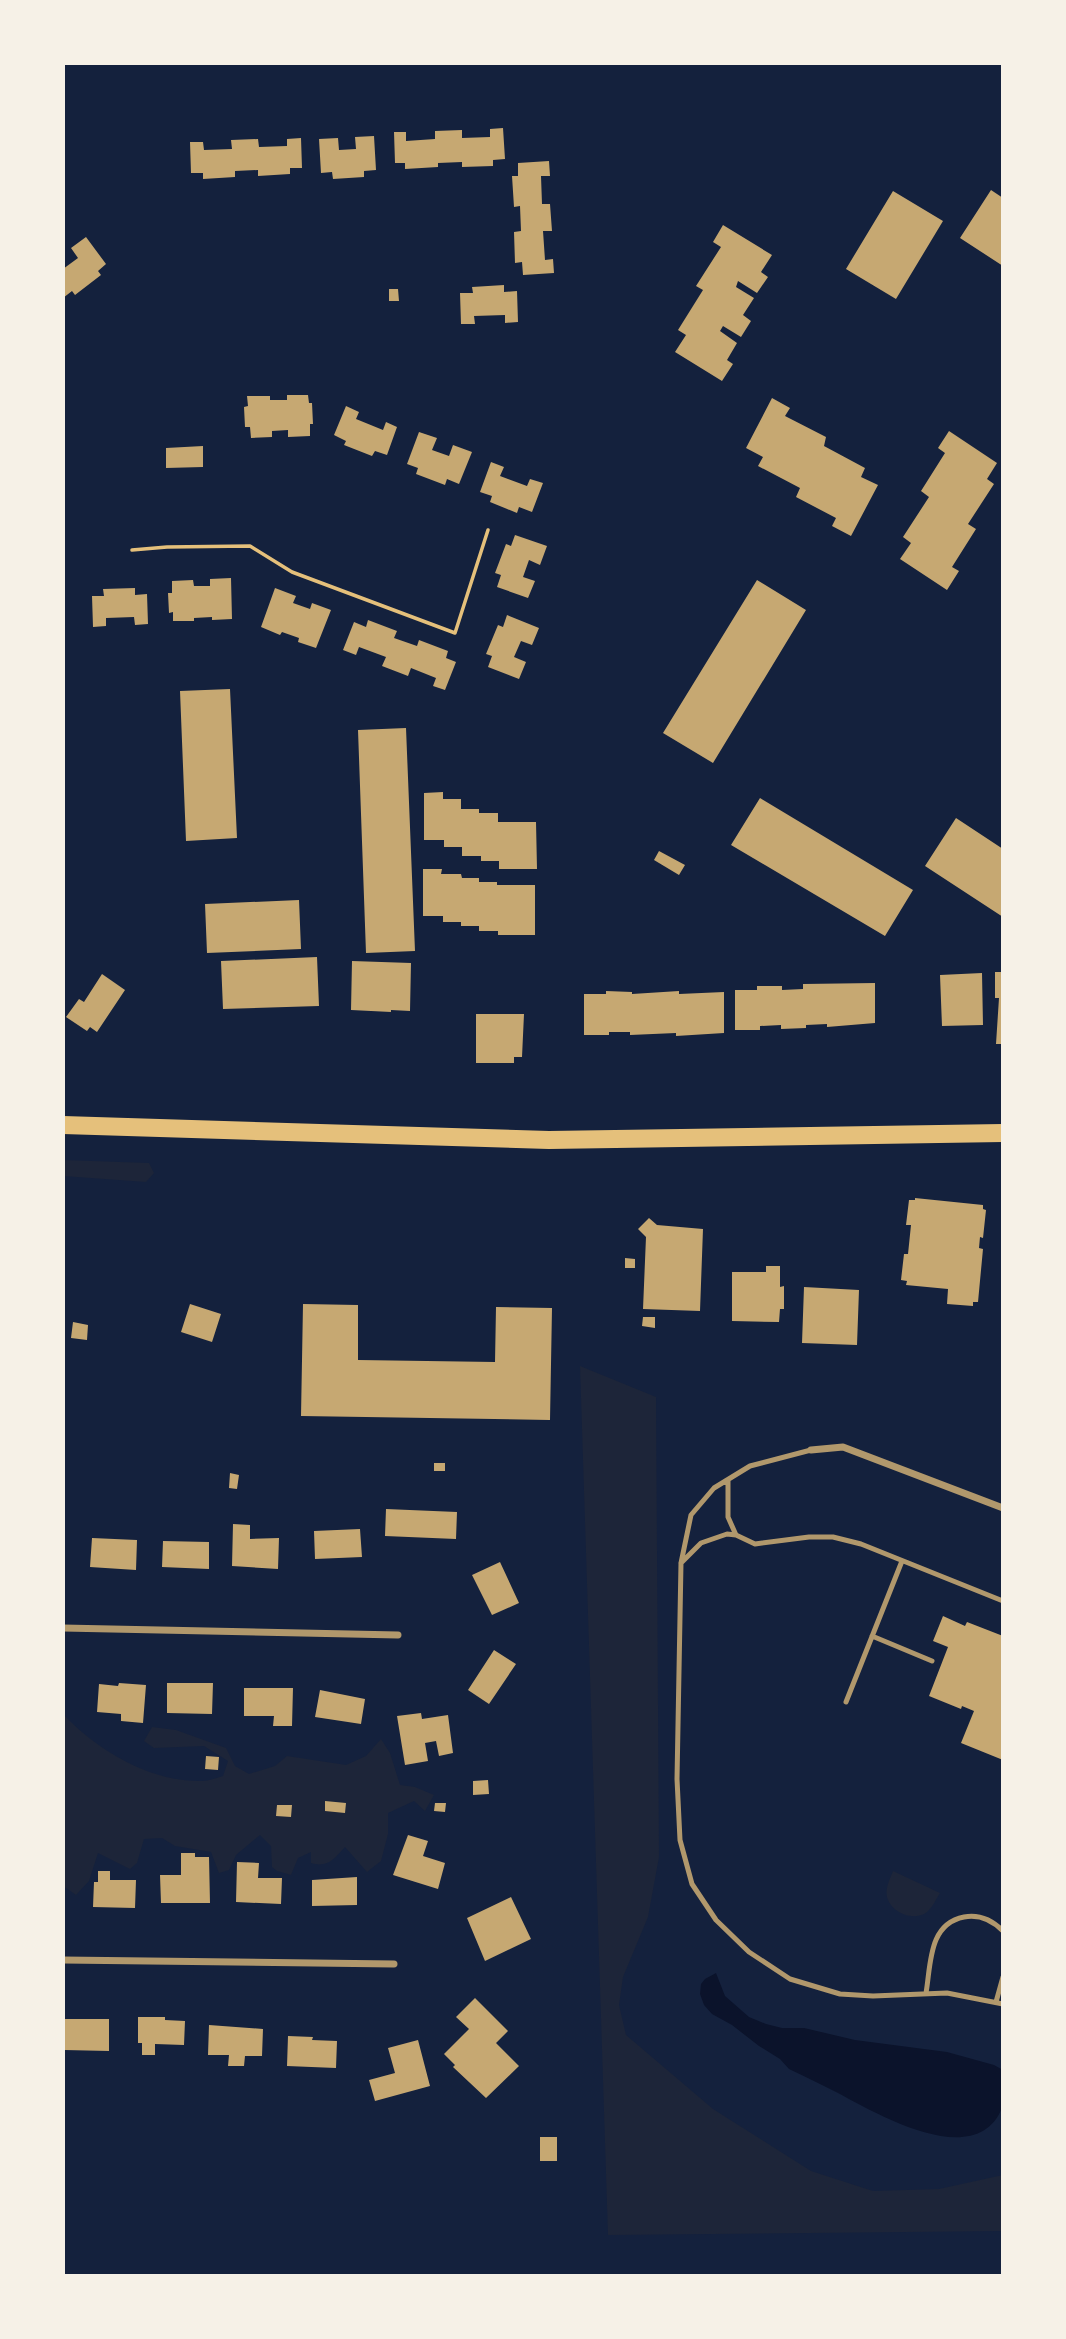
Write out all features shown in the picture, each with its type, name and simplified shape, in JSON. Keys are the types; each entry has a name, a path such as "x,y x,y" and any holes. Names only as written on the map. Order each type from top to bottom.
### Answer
{"main road":[{"path":"63,1125 549,1140 1003,1133"}],"street":[{"path":"811,1450 844,1447 1003,1508"},
{"path":"63,1628 397,1635"},
{"path":"63,1960 394,1964"}],"lane":[{"path":"811,1450 750,1466 715,1488 691,1515 681,1563 677,1779 680,1840 692,1884 716,1920 750,1952 790,1979 840,1994 947,1993 1000,2003 1003,1977"},
{"path":"728,1480 728,1517 736,1535"},
{"path":"681,1563 701,1543 727,1534 755,1544 833,1537 861,1544 1003,1601"},
{"path":"846,1702 902,1561"},
{"path":"872,1636 932,1661"},
{"path":"926,1993 933,1945 946,1924 972,1916 984,1918 1003,1931"}],"path":[{"path":"132,550 250,546 292,572 455,633 488,530"}],"shaded area":[{"path":"63,1160 149,1163 154,1173 146,1182 63,1176"},
{"path":"580,1366 656,1397 659,1857 648,1917 623,1977 619,2005 626,2035 713,2109 811,2171 873,2191 939,2189 1003,2175 1003,2231 608,2235"},
{"path":"63,1714 92,1740 126,1762 163,1776 183,1780 205,1781 223,1776 228,1761 204,1746 154,1748 144,1741 152,1727 176,1730 226,1748 235,1766 249,1774 275,1766 287,1756 346,1765 366,1756 381,1739 390,1753 400,1785 415,1787 434,1795 425,1811 414,1801 388,1813 388,1834 381,1861 367,1872 345,1847 326,1863 311,1863 311,1852 298,1858 291,1875 277,1871 272,1867 271,1846 260,1835 236,1855 229,1870 219,1873 211,1852 175,1846 162,1838 144,1839 137,1863 130,1869 98,1853 89,1881 76,1895 63,1886"},
{"path":"893,1871 940,1893 927,1912 910,1916 893,1908 887,1894"},
{"path":"716,1973 725,1996 749,2017 766,2024 782,2028 804,2028 855,2040 947,2052 994,2065 1003,2070 1002,2108 989,2127 971,2136 949,2137 900,2124 876,2113 789,2069 780,2059 712,2014 704,2005 700,1994 701,1984"}],"building":[{"path":"503,128 505,159 493,160 493,166 462,167 462,162 405,169 405,163 395,163 394,132 406,132 406,141 435,139 435,131 462,130 462,138 490,137 490,129"},
{"path":"374,136 376,170 364,171 364,177 333,179 332,172 321,173 319,139 338,138 339,150 356,149 355,137"},
{"path":"301,138 302,168 290,168 290,174 258,176 258,170 235,171 235,177 203,179 203,173 191,173 190,142 203,142 204,150 232,149 231,140 258,139 259,147 287,146 287,139"},
{"path":"549,161 550,176 541,176 542,204 550,204 552,231 543,231 545,260 553,259 554,273 523,275 522,262 515,263 514,232 521,231 520,206 514,207 512,176 518,176 518,163"},
{"path":"991,190 1003,198 1003,266 960,238"},
{"path":"893,191 943,221 896,299 846,269"},
{"path":"723,225 772,255 761,272 768,277 757,293 738,281 736,287 754,298 743,315 751,321 741,337 723,326 720,331 737,343 727,360 733,364 722,381 675,352 686,335 678,330 703,290 696,286 721,247 713,242"},
{"path":"86,237 106,264 98,271 101,275 75,295 72,291 63,298 63,269 78,258 71,248"},
{"path":"504,285 504,292 517,291 518,322 505,323 505,315 474,316 475,324 461,324 460,293 473,293 472,287"},
{"path":"389,289 398,289 399,301 389,301"},
{"path":"287,395 308,395 309,403 312,403 313,424 310,424 310,436 288,437 288,430 272,431 272,437 251,438 250,427 245,427 244,407 248,406 247,396 270,396 270,400 287,400"},
{"path":"772,398 790,408 785,416 826,437 824,446 865,468 861,477 878,485 851,536 832,526 836,518 796,497 800,488 758,466 763,457 746,448"},
{"path":"346,406 359,412 356,419 383,430 386,422 397,427 387,455 375,451 372,456 344,445 346,441 334,435"},
{"path":"949,431 997,463 987,479 994,484 968,524 976,529 952,567 959,571 947,590 900,559 911,543 903,537 929,497 921,491 945,453 938,448"},
{"path":"419,432 437,438 432,450 449,456 453,445 472,452 459,484 447,479 445,485 416,474 418,468 407,464"},
{"path":"203,446 203,467 166,468 166,448"},
{"path":"491,462 504,467 500,476 527,486 530,479 543,483 532,512 519,507 517,513 490,502 492,496 480,492"},
{"path":"515,535 547,546 540,565 529,560 523,577 535,581 528,598 497,587 501,575 495,573 506,544 511,546"},
{"path":"231,578 232,619 212,620 212,617 194,618 194,621 173,621 173,612 169,613 168,593 172,593 172,581 193,580 194,586 210,586 210,579"},
{"path":"757,580 806,610 713,763 663,733"},
{"path":"135,588 135,595 147,594 148,624 135,625 134,617 106,618 106,626 93,627 92,596 104,596 103,589"},
{"path":"275,588 296,596 293,603 310,609 312,603 331,610 316,648 298,642 299,638 282,632 280,635 261,627"},
{"path":"507,615 539,628 532,645 521,641 514,657 526,662 519,679 488,667 492,656 486,654 498,625 503,627"},
{"path":"368,620 397,631 394,638 417,646 419,640 448,651 446,658 456,662 445,690 433,686 436,678 411,668 408,676 382,666 386,657 359,647 356,655 343,650 354,622 366,627"},
{"path":"230,689 237,838 186,841 180,691"},
{"path":"406,728 415,951 366,953 358,730"},
{"path":"443,792 443,799 461,799 461,809 498,813 498,822 536,822 537,869 499,869 499,861 481,861 481,856 462,856 462,847 444,847 444,840 424,840 424,793"},
{"path":"760,798 913,890 885,936 731,845"},
{"path":"956,818 1003,849 1003,917 925,866"},
{"path":"659,851 685,865 679,875 654,860"},
{"path":"423,869 442,869 441,874 461,874 462,878 479,878 479,882 497,882 497,885 535,885 535,935 498,935 498,931 479,931 479,926 443,922 443,916 423,916"},
{"path":"299,900 301,949 207,953 205,904"},
{"path":"317,957 319,1006 223,1009 221,961"},
{"path":"352,961 411,963 410,1011 351,1010"},
{"path":"995,972 1003,972 1003,1044 996,1044 999,998 995,998"},
{"path":"982,973 983,1025 942,1026 940,975"},
{"path":"102,974 125,990 97,1032 90,1027 87,1031 66,1017 79,999 84,1002"},
{"path":"875,983 875,1023 827,1027 827,1024 806,1025 806,1028 781,1029 781,1025 760,1026 760,1030 735,1030 735,990 757,990 757,986 782,986 782,990 803,989 803,984"},
{"path":"606,991 632,994 724,992 724,1033 676,1036 676,1033 630,1035 630,1032 609,1032 609,1035 584,1035 584,994 606,994"},
{"path":"476,1014 524,1014 522,1057 514,1057 514,1063 476,1063"},
{"path":"915,1198 983,1205 986,1210 983,1238 980,1237 979,1248 983,1249 978,1302 973,1302 973,1306 947,1304 948,1289 906,1285 907,1281 901,1280 904,1254 908,1254 911,1225 906,1225 909,1200"},
{"path":"649,1218 657,1225 703,1229 700,1311 643,1309 646,1237 638,1229"},
{"path":"625,1258 635,1259 635,1268 625,1268"},
{"path":"766,1266 780,1266 780,1287 784,1286 784,1309 780,1309 779,1322 732,1321 732,1272 766,1272"},
{"path":"804,1287 859,1290 857,1345 802,1343"},
{"path":"190,1304 221,1314 212,1342 181,1332"},
{"path":"303,1304 358,1305 358,1360 495,1362 496,1307 552,1308 550,1420 301,1416"},
{"path":"643,1317 655,1317 655,1328 642,1326"},
{"path":"73,1322 88,1325 87,1340 71,1338"},
{"path":"434,1463 445,1463 445,1471 434,1471"},
{"path":"230,1473 239,1475 237,1489 229,1488"},
{"path":"386,1509 457,1512 456,1539 385,1536"},
{"path":"233,1524 250,1525 250,1539 279,1538 278,1569 232,1566"},
{"path":"360,1529 362,1557 315,1559 314,1531"},
{"path":"92,1538 137,1540 136,1570 90,1567"},
{"path":"163,1541 209,1542 209,1569 162,1567"},
{"path":"500,1562 519,1603 492,1615 472,1575"},
{"path":"943,1616 965,1626 967,1622 1003,1636 1003,1760 961,1743 974,1711 962,1706 961,1709 929,1696 948,1647 933,1641"},
{"path":"494,1650 516,1664 489,1704 468,1690"},
{"path":"119,1683 146,1685 143,1723 121,1721 121,1714 97,1712 99,1684 118,1686"},
{"path":"167,1683 213,1683 212,1714 167,1713"},
{"path":"244,1688 293,1688 292,1726 273,1726 274,1716 244,1716"},
{"path":"320,1690 365,1699 361,1724 315,1717"},
{"path":"421,1713 422,1719 448,1715 453,1753 439,1756 436,1741 425,1743 428,1761 405,1765 397,1716"},
{"path":"206,1756 219,1757 218,1770 205,1769"},
{"path":"488,1780 489,1794 473,1795 473,1781"},
{"path":"325,1801 346,1803 345,1813 325,1811"},
{"path":"435,1803 446,1803 445,1812 434,1811"},
{"path":"277,1805 292,1805 291,1817 276,1816"},
{"path":"408,1835 428,1841 423,1856 445,1863 438,1889 393,1875"},
{"path":"181,1853 209,1857 210,1903 161,1903 160,1875 181,1875"},
{"path":"237,1862 259,1863 258,1878 282,1878 281,1904 236,1902"},
{"path":"98,1871 110,1871 110,1880 136,1880 135,1908 93,1907 94,1882 98,1882"},
{"path":"357,1877 357,1905 312,1906 312,1880"},
{"path":"511,1897 531,1939 485,1961 467,1918"},
{"path":"475,1998 508,2031 496,2043 519,2066 486,2098 453,2067 455,2065 444,2054 469,2029 456,2017"},
{"path":"138,2017 165,2017 165,2020 185,2021 184,2045 155,2044 155,2055 142,2055 142,2043 138,2043"},
{"path":"64,2019 109,2019 109,2051 64,2050"},
{"path":"209,2025 263,2029 262,2056 245,2056 244,2066 228,2066 229,2055 208,2055"},
{"path":"288,2036 337,2041 336,2068 287,2066"},
{"path":"418,2040 430,2086 375,2101 369,2080 395,2073 388,2048"},
{"path":"540,2137 557,2137 557,2161 540,2161"}]}
